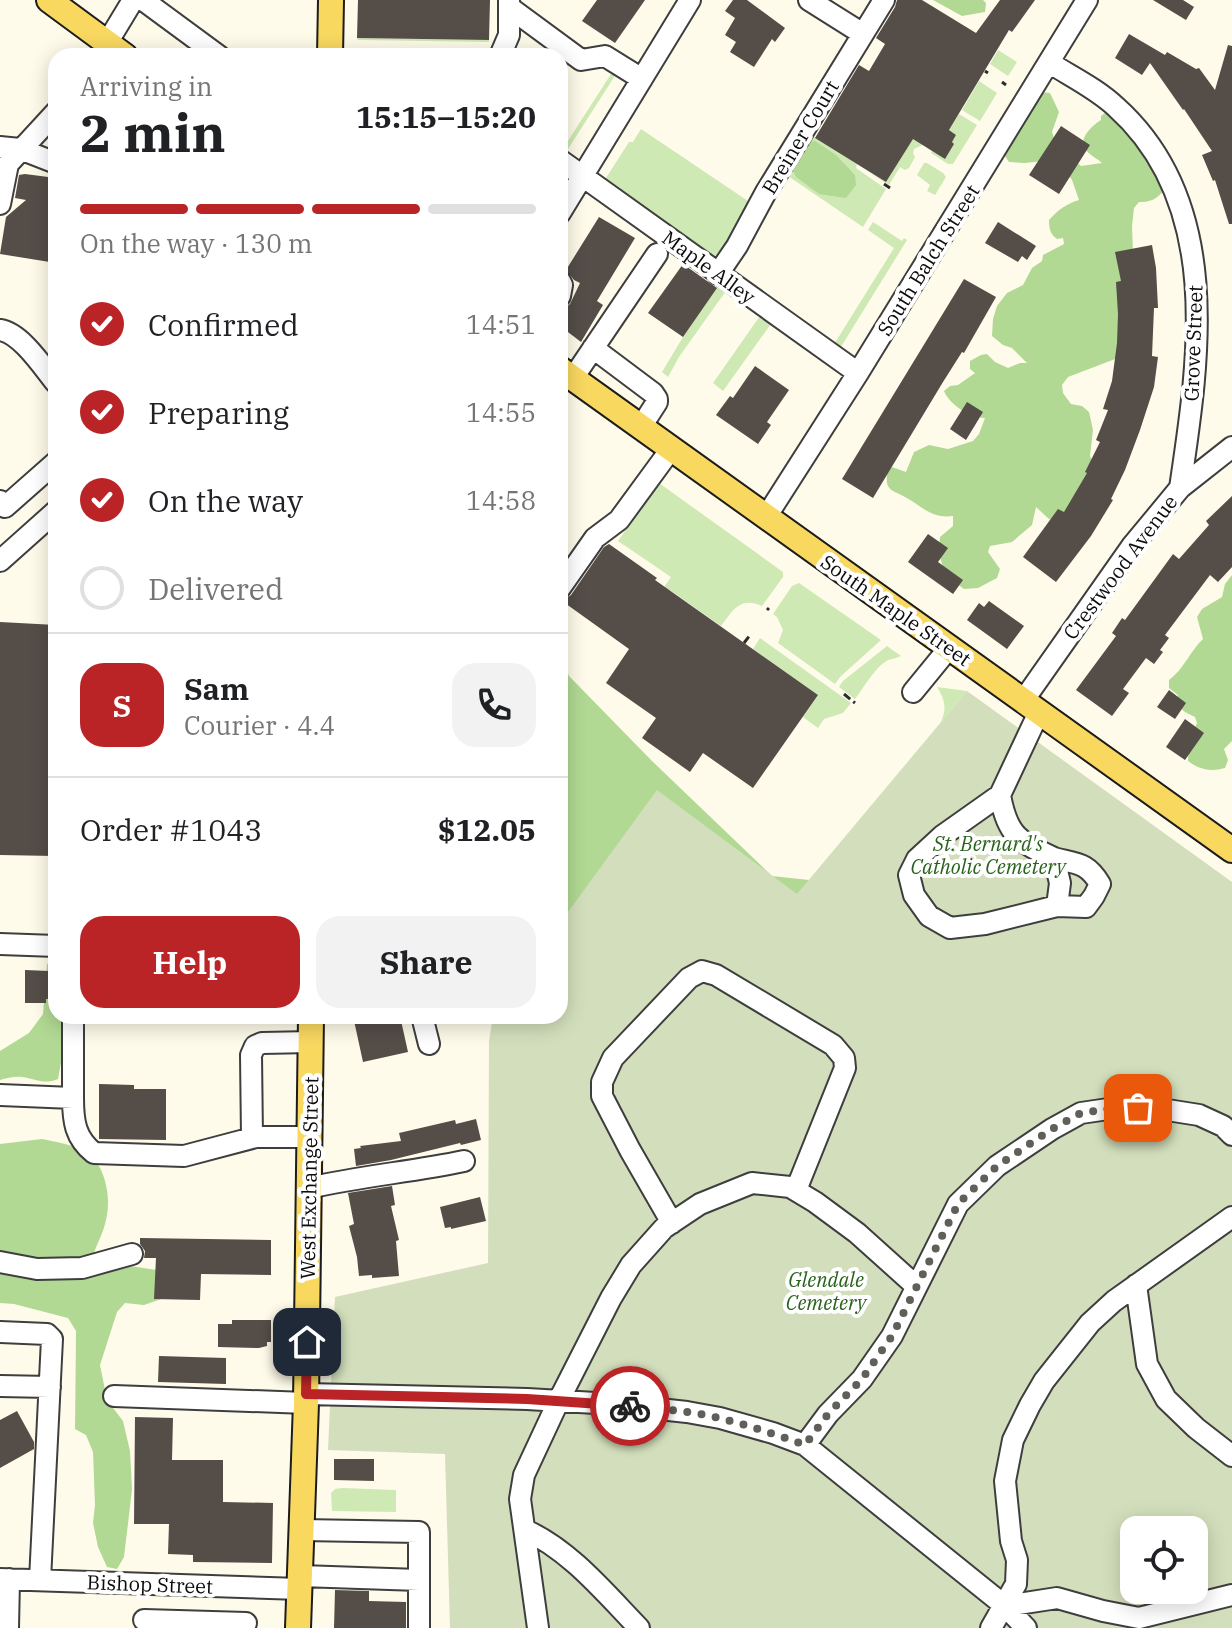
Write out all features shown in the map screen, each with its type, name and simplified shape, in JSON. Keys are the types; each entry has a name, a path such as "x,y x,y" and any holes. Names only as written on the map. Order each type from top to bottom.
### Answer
{"main road":[{"path":"49,0 115,48"},
{"path":"330,48 331,0"},
{"name":"South Maple Street","path":"568,375 1232,850"},
{"name":"West Exchange Street","path":"298,1628 306,1399 311,1024"}],"street":[{"path":"116,48 133,0"},
{"path":"143,0 208,48"},
{"path":"568,200 690,0"},
{"path":"809,0 863,34"},
{"name":"Breiner Court","path":"718,274 884,0"},
{"name":"South Balch Street","path":"766,517 1087,0"},
{"path":"509,4 566,48"},
{"path":"503,48 509,35 509,4"},
{"path":"568,50 581,60 605,56 642,79"},
{"name":"Grove Street","path":"1050,63 1106,98 1138,129 1157,153 1177,195 1193,261 1198,306 1195,382 1180,488"},
{"path":"0,204 10,148 48,118"},
{"path":"10,148 48,160"},
{"name":"Maple Alley","path":"568,166 858,373"},
{"path":"568,372 593,348 657,254"},
{"path":"0,330 9,331 18,339 48,374"},
{"path":"593,348 657,399 641,427"},
{"name":"Crestwood Avenue","path":"1000,795 1031,706 1132,546 1180,488 1232,447"},
{"path":"568,577 595,538 619,520 671,449"},
{"path":"0,501 5,507 48,469"},
{"path":"0,561 48,518"},
{"path":"913,692 949,648"},
{"path":"1000,795 1004,817 1014,834 1028,846 1054,858 1081,864 1092,871 1100,884 1086,907 1057,906 985,924 950,928 929,916 914,895 909,875 917,859 942,836 1000,795"},
{"path":"1054,858 1060,883 1057,906"},
{"path":"0,944 48,946"},
{"path":"672,1223 602,1096 602,1082 613,1058 689,978 702,971 716,975 833,1045 844,1058 845,1068 796,1190"},
{"path":"73,1024 73,1123 77,1135 94,1153 184,1156 252,1138 310,1137"},
{"path":"424,1024 429,1044"},
{"path":"252,1138 251,1055 255,1046 262,1043 311,1042"},
{"path":"0,1095 73,1098"},
{"path":"805,1445 828,1414 862,1379 892,1336 958,1204 997,1166 1081,1113 1115,1108 1161,1109 1199,1115 1223,1126 1232,1135"},
{"path":"309,1188 357,1177 417,1171 464,1161"},
{"path":"538,1628 520,1499 524,1475 611,1298 631,1265 664,1228 700,1204 752,1183 790,1187 857,1233 916,1286"},
{"path":"991,1628 1016,1584 1017,1560 1011,1541 1005,1481 1013,1440 1044,1381 1090,1323 1114,1301 1232,1217"},
{"path":"0,1262 37,1269 82,1268 132,1254"},
{"path":"1136,1285 1147,1364 1166,1399 1232,1456"},
{"path":"0,1332 47,1334 52,1339 40,1580"},
{"path":"0,1386 50,1387"},
{"path":"114,1396 559,1400 720,1418 805,1445 1005,1606 1026,1628"},
{"path":"302,1530 419,1532 419,1628"},
{"path":"525,1530 542,1538 585,1573 639,1628"},
{"path":"4,1579 8,1628"},
{"name":"Bishop Street","path":"4,1579 144,1584 419,1580"},
{"path":"144,1584 144,1624 246,1623"},
{"path":"1005,1606 1057,1598 1139,1618 1232,1595"}],"path":[{"path":"884,184 890,188"},
{"path":"744,643 750,635"},
{"path":"844,694 855,703"}],"green space":[{"path":"933,0 983,0 986,3 985,12 962,16"},
{"path":"358,40 489,40 489,42"},
{"path":"998,50 1017,62 1008,76 990,64"},
{"path":"618,71 568,149 568,141 611,74"},
{"path":"979,81 997,93 980,121 962,110"},
{"path":"1041,92 1050,93 1059,112 1052,132 1056,144 1081,166 1102,163 1086,151 1083,141 1110,109 1149,161 1146,163 1157,166 1168,185 1156,198 1139,202 1134,208 1123,356 1068,377 1062,385 1063,393 1071,404 1082,406 1089,412 1093,430 1090,456 1096,468 1072,530 1049,519 1036,507 1032,525 1012,542 990,546 988,552 1000,569 997,578 978,588 964,589 947,573 940,554 940,537 953,526 953,516 933,514 893,491 887,484 887,473 892,467 906,472 914,452 929,445 948,449 973,441 979,434 985,418 961,409 950,401 944,391 975,373 970,369 970,361 987,354 1008,368 1027,363 1012,348 992,336 997,306 1007,293 1023,285 1032,268 1042,261 1043,255 1064,244 1063,238 1057,239 1051,233 1049,220 1062,208 1079,200 1068,174 1043,161 1009,162 1001,147"},
{"path":"959,114 977,125 953,164 948,164 931,153 936,140 954,144 956,135 949,130"},
{"path":"641,129 751,203 735,234 717,255 711,258 604,181"},
{"path":"919,129 927,143 914,149 915,157 909,168 905,170 900,167 889,185 865,170 886,182"},
{"path":"811,135 857,164 856,168 886,189 863,227 785,174"},
{"path":"815,141 836,155 855,175 856,185 846,198 819,194 796,177 788,160 802,142"},
{"path":"924,163 946,177 935,195 927,191 930,185 917,175"},
{"path":"873,222 902,241 904,238 907,240 839,350 833,346 894,248 868,230"},
{"path":"719,284 728,288 668,377 662,372"},
{"path":"762,313 773,321 723,391 713,383"},
{"path":"659,483 783,572 783,577 762,606 748,603 738,606 721,626 670,590 655,611 650,608 671,577 618,541"},
{"path":"1232,575 1232,741 1224,749 1228,760 1225,768 1215,770 1188,761 1189,743 1197,723 1195,717 1180,706 1178,695 1169,688 1169,680 1203,639 1197,617 1202,609 1222,597 1225,584"},
{"path":"799,583 881,640 835,684 778,643 783,630 773,614 792,586"},
{"path":"760,638 851,703 843,713 824,719 818,728 803,717 818,695 753,649"},
{"path":"887,646 901,656 879,667 855,699 839,687 843,681"},
{"path":"568,674 652,761 772,876 809,880 860,897 575,919 568,916"},
{"path":"937,687 967,691 941,722 944,704"},
{"name":"Glendale Cemetery","path":"967,691 1232,882 1232,1628 450,1628 445,1454 328,1450 335,1297 488,1263 489,1041 492,1024 568,1024 568,912 657,790 797,894"},
{"path":"47,964 48,1024 64,1024 58,1079 44,1082 22,1077 0,1080 0,1051 29,1033 43,1014"},
{"path":"42,1139 81,1150 96,1161 101,1170 108,1208 92,1259 102,1271 130,1266 157,1270 170,1296 144,1305 125,1303 117,1312 100,1365 107,1400 123,1421 130,1451 132,1489 124,1557 117,1569 107,1567 98,1547 93,1523 93,1452 86,1435 75,1429 76,1331 68,1318 0,1303 0,1144"},
{"path":"342,1488 396,1490 396,1512 332,1511 331,1493"}],"building":[{"path":"358,0 490,0 489,40 357,38"},
{"path":"597,0 645,0 615,43 582,21"},
{"path":"733,0 747,0 785,28 775,42 772,39 754,67 730,52 736,42 725,35 735,18 725,11"},
{"path":"897,0 922,0 976,33 1000,0 1035,0 1012,32 1009,30 949,130 956,135 945,159 913,139 886,182 815,138 859,65 869,71 885,44 876,38"},
{"path":"1153,0 1183,0 1194,7 1186,20"},
{"path":"1129,34 1165,55 1167,52 1199,68 1215,90 1228,45 1232,46 1232,224 1229,224 1215,180 1202,155 1212,151 1184,109 1150,63 1142,75 1115,58"},
{"path":"1061,126 1090,145 1059,194 1029,175"},
{"path":"19,175 48,177 48,262 0,254 6,217 26,200 15,198"},
{"path":"599,217 635,238 597,301 603,305 581,342 568,332 568,306 580,283 568,272 568,267"},
{"path":"998,222 1036,246 1027,260 1022,256 1018,262 985,243"},
{"path":"1152,245 1158,308 1154,308 1152,356 1158,357 1154,387 1113,500 1091,536 1056,582 1023,557 1058,509 1064,512 1087,473 1100,442 1096,440 1108,410 1103,409 1112,381 1117,343 1116,282 1121,281 1115,252"},
{"path":"683,264 717,288 683,337 648,313"},
{"path":"964,279 996,297 873,498 842,479"},
{"path":"755,366 789,390 767,422 771,425 758,444 716,415 730,396 733,398"},
{"path":"967,402 983,412 966,440 950,429"},
{"path":"1232,496 1232,567 1218,582 1210,575 1165,635 1169,638 1154,664 1146,658 1123,689 1129,693 1112,716 1076,690 1116,636 1112,633 1122,618 1125,620 1173,554 1179,559 1209,525 1206,521"},
{"path":"928,534 948,548 938,562 963,580 953,594 908,562"},
{"path":"609,544 818,695 753,788 703,753 690,772 642,738 656,718 606,683 629,649 568,605 568,597"},
{"path":"989,601 1024,626 1007,649 967,620 979,603 984,607"},
{"path":"0,622 48,625 48,856 0,855"},
{"path":"1169,690 1186,703 1175,719 1157,707"},
{"path":"1185,719 1204,733 1185,760 1166,747"},
{"path":"25,970 48,971 46,1003 25,1003"},
{"path":"355,1024 402,1024 408,1052 363,1062"},
{"path":"99,1084 166,1089 166,1140 99,1139"},
{"path":"476,1119 481,1140 356,1166 354,1149 360,1146 401,1141 399,1133 455,1120 456,1124"},
{"path":"392,1186 395,1205 391,1206 399,1240 396,1241 399,1276 359,1276 349,1226 354,1224 348,1193"},
{"path":"480,1197 486,1221 445,1228 440,1207"},
{"path":"140,1238 271,1240 271,1275 201,1274 200,1300 154,1299 156,1258 144,1258"},
{"path":"232,1320 271,1320 271,1342 259,1348 218,1347 218,1324 232,1324"},
{"path":"159,1356 226,1358 226,1384 158,1382"},
{"path":"17,1411 34,1442 34,1449 0,1468 0,1420"},
{"path":"135,1417 173,1418 172,1460 223,1460 223,1502 273,1503 272,1563 193,1562 193,1555 168,1554 169,1524 134,1524"},
{"path":"334,1459 374,1459 374,1481 334,1480"},
{"path":"335,1590 369,1591 369,1601 406,1602 406,1628 334,1628"}],"way so far":[{"path":"630,1406 720,1418 805,1445 828,1414 862,1379 892,1336 958,1204 997,1166 1081,1113 1138,1108"}],"route":[{"path":"307,1342 306,1394 527,1399 630,1406"}],"park label":[{"name":"St. Bernard's Catholic Cemetery","path":"988,854"}]}
